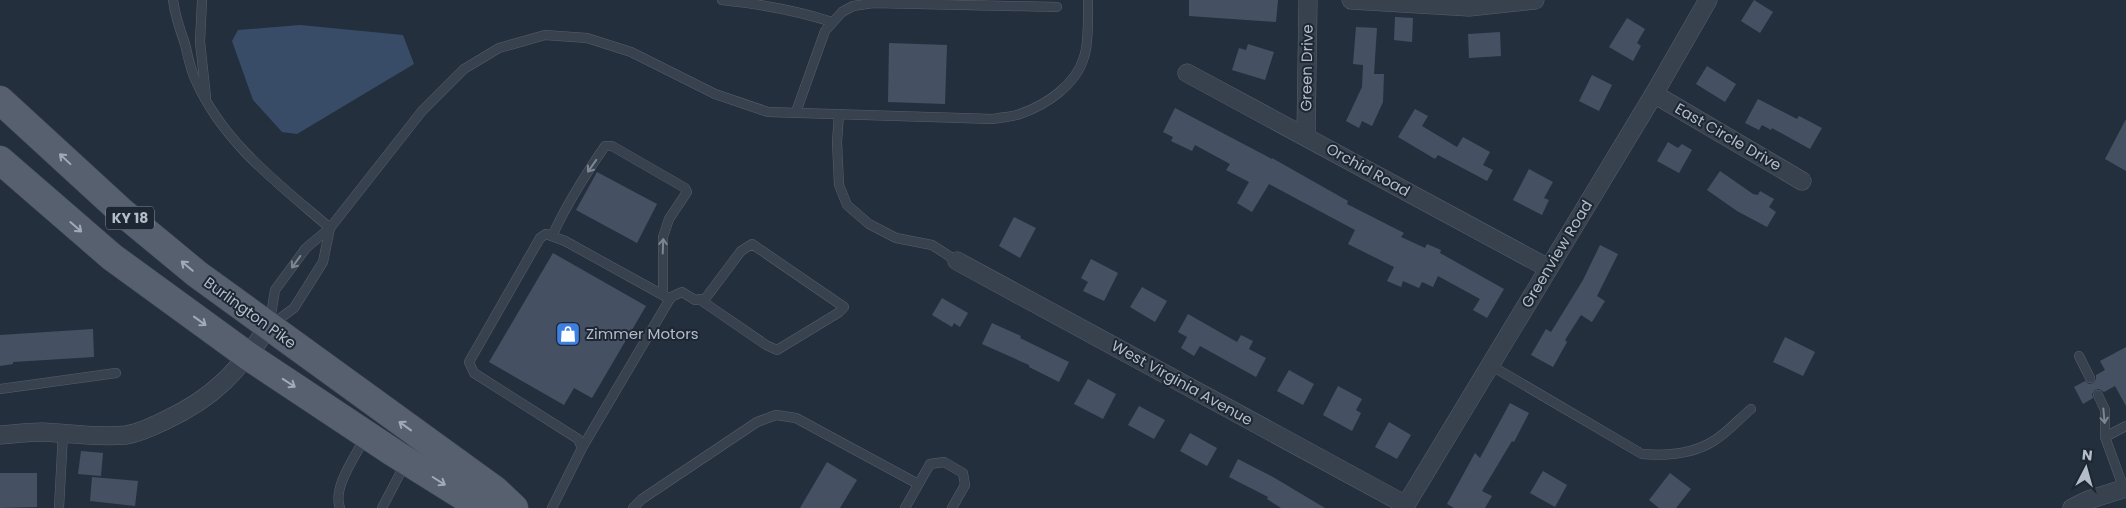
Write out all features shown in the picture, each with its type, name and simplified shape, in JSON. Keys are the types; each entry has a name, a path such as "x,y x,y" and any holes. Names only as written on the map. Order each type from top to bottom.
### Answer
{"main road":[{"name":"Burlington Pike","path":"0,100 122,212 197,274 495,490 514,508"},
{"name":"KY 18","path":"0,160 112,258 248,356 482,508"}],"street":[{"name":"Green Drive","path":"1306,136 1308,0"},
{"path":"1351,0 1469,7 1535,0"},
{"name":"Greenview Road","path":"1405,506 1654,94 1708,0"},
{"name":"Orchid Road","path":"1187,73 1548,268"},
{"name":"East Circle Drive","path":"1654,94 1802,181"},
{"name":"West Virginia Avenue","path":"957,260 1405,506"},
{"path":"0,435 41,432 110,436 128,435 147,429 185,411 224,384 248,356 269,326"},
{"path":"2072,508 2088,500 2125,489"}],"lane":[{"path":"173,0 194,79 221,125 239,148 265,173 330,228"},
{"path":"202,0 200,42 206,102"},
{"path":"722,0 789,9 832,22"},
{"path":"269,326 275,290 306,248 330,228 422,111 464,69 499,48 545,36 588,38 631,52 716,94 768,112 993,119 1019,114 1042,104 1063,89 1076,74 1084,57 1088,0"},
{"path":"796,112 825,32 842,12 853,6 873,3 1057,7"},
{"path":"840,114 837,142 839,185 847,205 868,224 889,234 918,243 932,245 957,260"},
{"path":"552,236 565,208 606,146 612,146 688,192 669,219 664,237 666,297 582,448 552,508"},
{"path":"269,326 294,308 323,262 330,228"},
{"path":"582,448 578,439 474,373 469,362 540,238 546,234 565,241 666,297 682,292 695,300 699,299 705,299 741,251 752,244 844,307 838,314 777,350 766,345 699,299"},
{"path":"2079,356 2090,378"},
{"path":"1490,365 1642,454 1657,456 1687,452 1714,441 1751,410"},
{"path":"0,389 116,373"},
{"path":"2098,395 2105,410 2105,437 2125,489"},
{"path":"634,508 642,499 757,422 776,415 796,418 918,484"},
{"path":"2105,437 2126,426"},
{"path":"58,508 63,433"},
{"path":"340,508 337,499 339,488 367,435"},
{"path":"382,508 407,461"},
{"path":"905,508 930,464 944,462 963,473 965,485 952,508"}],"water":[{"path":"300,25 403,35 414,64 297,134 282,132 253,100 232,41 238,30"}],"building":[{"path":"1189,0 1278,0 1276,22 1189,16"},
{"path":"1754,0 1773,12 1760,33 1741,21"},
{"path":"1395,17 1413,18 1412,42 1394,40"},
{"path":"1627,18 1645,29 1637,43 1641,46 1633,61 1609,47"},
{"path":"1356,27 1377,28 1374,74 1384,74 1383,102 1372,126 1362,121 1359,128 1346,121 1362,87 1363,65 1353,64"},
{"path":"1500,32 1501,56 1469,58 1468,34"},
{"path":"889,43 947,45 945,104 888,102"},
{"path":"1248,44 1274,52 1265,80 1232,70 1239,48 1246,50"},
{"path":"1707,66 1736,84 1725,102 1696,84"},
{"path":"1592,75 1612,85 1599,111 1579,101"},
{"path":"1758,99 1797,119 1799,116 1822,128 1810,149 1772,128 1771,130 1762,125 1759,130 1745,123"},
{"path":"1175,108 1272,158 1348,201 1347,204 1404,233 1401,237 1425,248 1427,244 1441,250 1440,253 1504,289 1487,318 1473,310 1480,299 1438,276 1433,287 1422,282 1419,288 1403,281 1401,287 1387,281 1394,267 1348,244 1355,230 1269,184 1252,212 1237,203 1249,182 1226,170 1230,164 1195,145 1192,151 1171,141 1173,137 1163,132"},
{"path":"1415,109 1428,116 1422,126 1457,147 1463,137 1490,152 1483,165 1493,170 1487,181 1438,155 1435,159 1398,137"},
{"path":"2126,119 2126,171 2105,159"},
{"path":"1668,142 1678,148 1682,144 1692,150 1679,173 1657,161"},
{"path":"1529,169 1553,182 1544,198 1549,200 1542,215 1513,200"},
{"path":"1720,171 1753,194 1758,195 1760,191 1774,199 1769,207 1776,212 1767,227 1737,211 1707,190"},
{"path":"597,172 657,204 637,243 576,210"},
{"path":"1014,217 1036,228 1020,258 999,246"},
{"path":"1600,245 1618,254 1597,296 1605,301 1592,322 1581,315 1565,340 1567,342 1553,367 1531,355 1546,329 1551,332 1583,280"},
{"name":"Zimmer Motors","path":"553,253 646,306 592,398 574,388 564,405 489,362"},
{"path":"1091,259 1118,273 1104,301 1083,291 1088,282 1081,278"},
{"path":"1142,287 1167,301 1155,322 1130,307"},
{"path":"942,298 968,313 960,327 954,323 952,327 932,315"},
{"path":"1188,314 1237,342 1241,335 1253,341 1249,349 1266,358 1256,377 1200,346 1194,356 1181,348 1187,337 1178,332"},
{"path":"992,323 1021,336 1020,338 1069,362 1059,382 1029,367 1029,365 982,344"},
{"path":"93,329 94,357 13,362 13,364 0,366 0,335"},
{"path":"1785,337 1815,352 1803,376 1773,362"},
{"path":"2126,347 2126,406 2115,386 2104,392 2099,389 2095,390 2092,394 2093,398 2083,404 2074,387 2085,381 2089,384 2093,383 2096,375 2105,370 2100,361"},
{"path":"1289,370 1314,384 1303,405 1277,391"},
{"path":"1088,379 1116,394 1103,419 1074,404"},
{"path":"1338,386 1362,399 1356,410 1361,413 1352,431 1323,415"},
{"path":"1510,403 1529,413 1514,442 1512,441 1482,491 1492,496 1485,508 1454,508 1447,504 1475,453 1480,458"},
{"path":"1139,406 1165,420 1154,439 1128,425"},
{"path":"1389,422 1411,435 1397,459 1375,447"},
{"path":"1190,433 1217,448 1207,466 1180,451"},
{"path":"81,451 103,453 101,476 78,474"},
{"path":"1238,459 1325,508 1281,508 1267,499 1268,497 1229,477"},
{"path":"827,462 857,480 840,508 800,508"},
{"path":"1543,471 1567,485 1555,507 1530,493"},
{"path":"0,473 37,473 37,507 0,508"},
{"path":"1670,473 1691,489 1676,508 1659,508 1649,500"},
{"path":"92,477 138,481 135,506 90,501"}],"place":[{"name":"Zimmer Motors","path":"568,334"}]}
